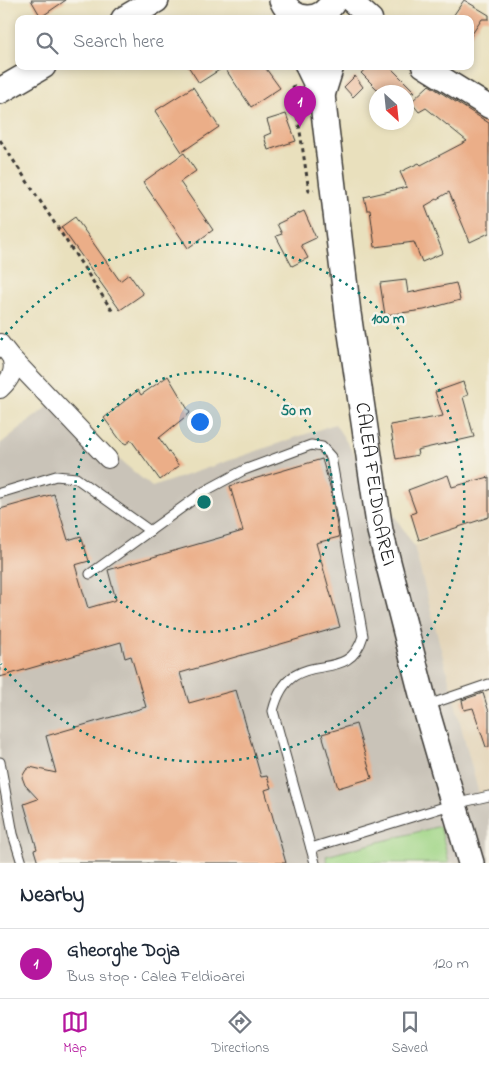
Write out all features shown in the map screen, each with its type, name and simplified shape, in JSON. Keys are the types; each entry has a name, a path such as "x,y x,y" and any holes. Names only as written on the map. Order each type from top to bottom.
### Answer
{"main road":[{"path":"131,15 156,0"},
{"path":"0,91 36,70"},
{"name":"CALEA FELDIOAREI","path":"322,75 372,488 392,581 424,706 471,863"}],"street":[{"path":"350,0 367,15"},
{"path":"429,70 489,107"},
{"path":"0,343 11,358 108,459"},
{"path":"0,389 10,379 13,371 11,358"}],"lane":[{"path":"90,574 205,492 244,470 311,445 322,447 330,457 364,636 351,659 341,663 308,669 292,675 277,693 273,711 315,863"},
{"path":"0,493 56,476 76,478 150,530"},
{"path":"424,706 489,684"},
{"path":"0,762 13,834 22,863"},
{"path":"311,848 454,804 489,796"}],"path":[{"path":"0,140 113,312"}],"shaded area":[{"path":"52,403 152,487 335,424 414,546 481,802 489,800 489,863 0,863 0,444"},
{"path":"489,517 489,800 481,802 414,546"}],"green space":[{"path":"440,826 449,863 328,863 326,856"}],"building":[{"path":"31,0 66,0 44,15 40,15"},
{"path":"464,0 489,15 489,19 482,19 474,31 474,15 454,15"},
{"path":"191,70 219,70 199,83"},
{"path":"226,70 267,70 280,88 251,107"},
{"path":"364,70 393,70 408,85 373,85 361,73"},
{"path":"355,76 363,87 353,97 344,87"},
{"path":"429,85 489,123 489,233 470,242 449,192 425,206 443,253 422,262 414,242 375,247 370,210 367,210 364,197 407,187 400,172 419,163 421,165 467,141 426,108 419,112 414,106 414,99"},
{"path":"193,87 219,127 182,152 155,111"},
{"path":"286,114 296,141 268,150 264,136 271,133 267,120"},
{"path":"184,153 196,171 180,182 213,230 188,248 143,182"},
{"path":"304,211 316,238 301,245 308,258 292,266 276,236 282,234 277,224"},
{"path":"75,217 120,281 129,274 143,294 120,310 61,227"},
{"path":"406,280 408,293 456,283 460,300 424,310 385,315 380,283"},
{"path":"168,376 190,413 159,438 179,466 160,480 131,440 126,444 121,441 104,418 138,390 141,395"},
{"path":"463,382 468,395 463,397 474,437 417,450 418,455 396,459 390,425 443,416 435,392"},
{"path":"322,459 331,490 339,537 316,543 340,627 180,673 189,703 236,690 261,777 267,776 271,788 265,790 286,863 38,863 34,850 37,849 24,804 38,799 25,785 22,777 30,767 56,773 46,736 146,707 131,656 125,658 121,642 0,677 0,509 54,494 68,540 81,536 89,561 75,565 88,608 116,600 108,570 243,531 230,486"},
{"path":"448,475 452,487 489,477 489,517 419,540 411,514 416,512 408,490"},
{"path":"483,693 489,712 489,747 486,747 473,708 464,710 462,700"},
{"path":"356,724 372,778 338,788 322,734"}],"place":[{"name":"Gheorghe Doja","path":"300,127"}]}
